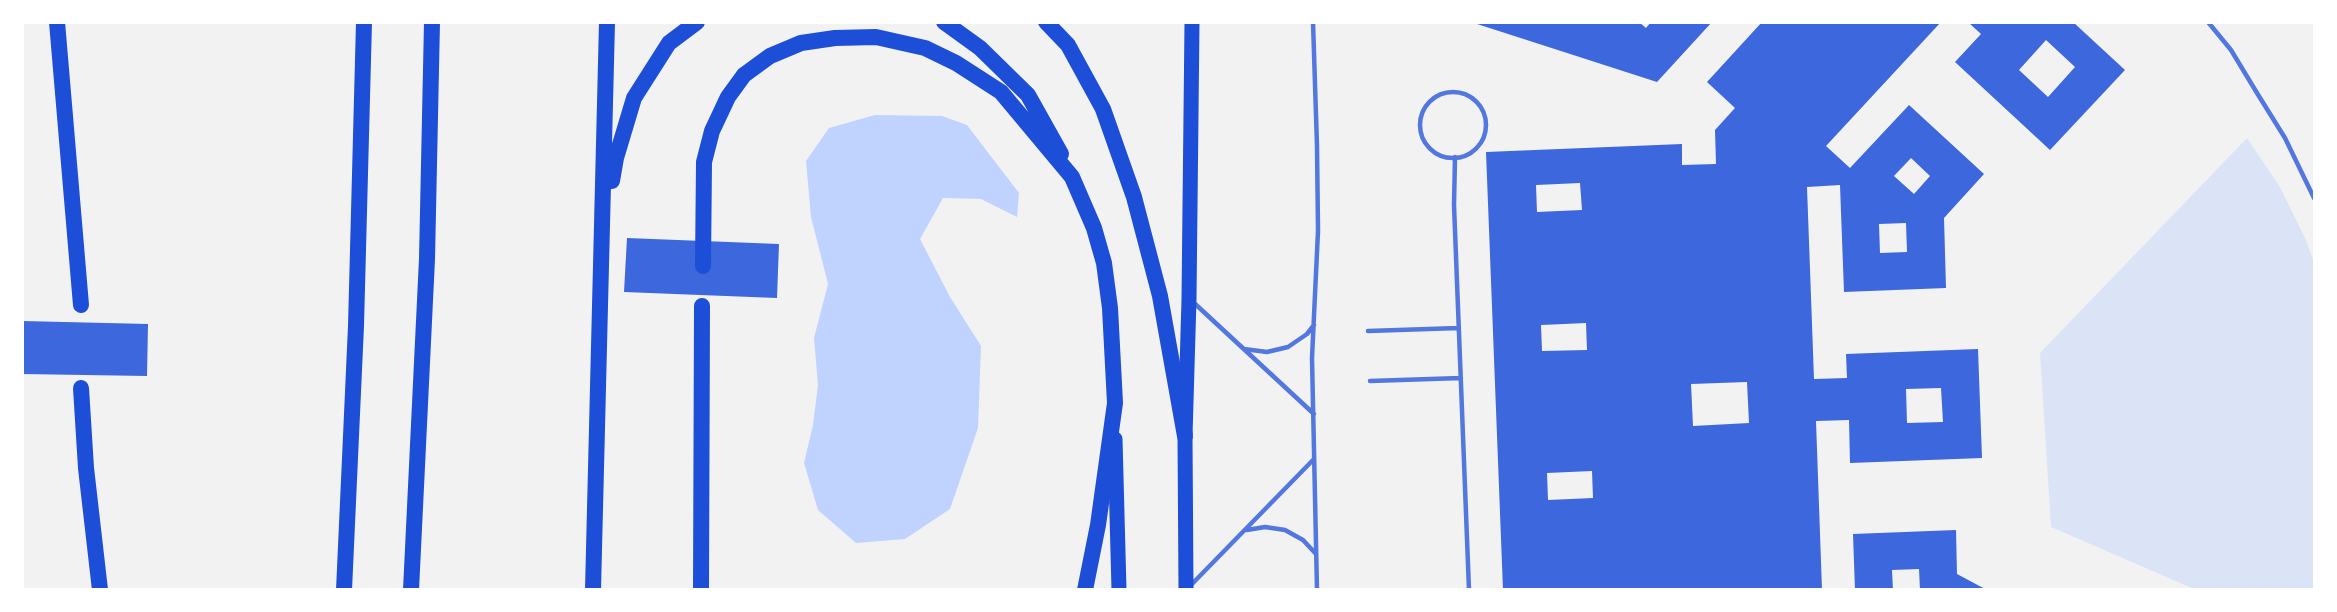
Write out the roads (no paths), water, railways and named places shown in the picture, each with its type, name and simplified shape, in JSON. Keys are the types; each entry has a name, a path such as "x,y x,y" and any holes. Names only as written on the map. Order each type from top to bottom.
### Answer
{"highway":[{"path":"57,22 81,305"},
{"path":"344,590 356,326 364,22"},
{"path":"411,590 427,259 432,22"},
{"path":"593,590 607,22"},
{"path":"601,259 616,158 634,98 669,43 697,22"},
{"path":"944,22 980,48 1028,95 1051,134 1094,228 1104,263 1114,348 1119,590"},
{"path":"1046,22 1068,45 1103,109 1134,196 1160,296 1185,436"},
{"path":"1187,590 1185,436 1192,22"},
{"path":"703,266 704,162 712,131 728,97 744,75 770,56 801,44 835,38 876,37 925,48 956,63 1001,93 1072,177"},
{"path":"701,590 702,306"},
{"path":"81,388 86,468 100,590"},
{"path":"1085,590 1098,525 1115,403"}],"lane":[{"path":"1313,22 1318,210 1314,325 1317,590"},
{"path":"2208,22 2231,50 2258,93 2314,198"},
{"path":"1452,92 1470,96 1483,110 1485,119 1484,137 1479,145 1472,152 1455,157 1445,156 1429,147 1421,130 1420,121 1427,104 1434,98 1452,92"},
{"path":"1455,157 1454,205 1468,590"},
{"path":"1189,299 1314,414"},
{"path":"1244,349 1267,351 1288,346 1298,341 1314,325"},
{"path":"1368,331 1459,328"},
{"path":"1370,381 1461,378"},
{"path":"1187,590 1314,459"},
{"path":"1245,530 1265,527 1285,530 1303,540 1317,555"}],"water":[{"path":"875,115 942,116 967,125 1019,193 1017,217 981,199 943,198 920,239 950,297 981,346 978,428 950,509 905,539 856,543 818,510 804,463 813,425 818,385 814,338 828,284 811,217 806,161 829,128"}]}
